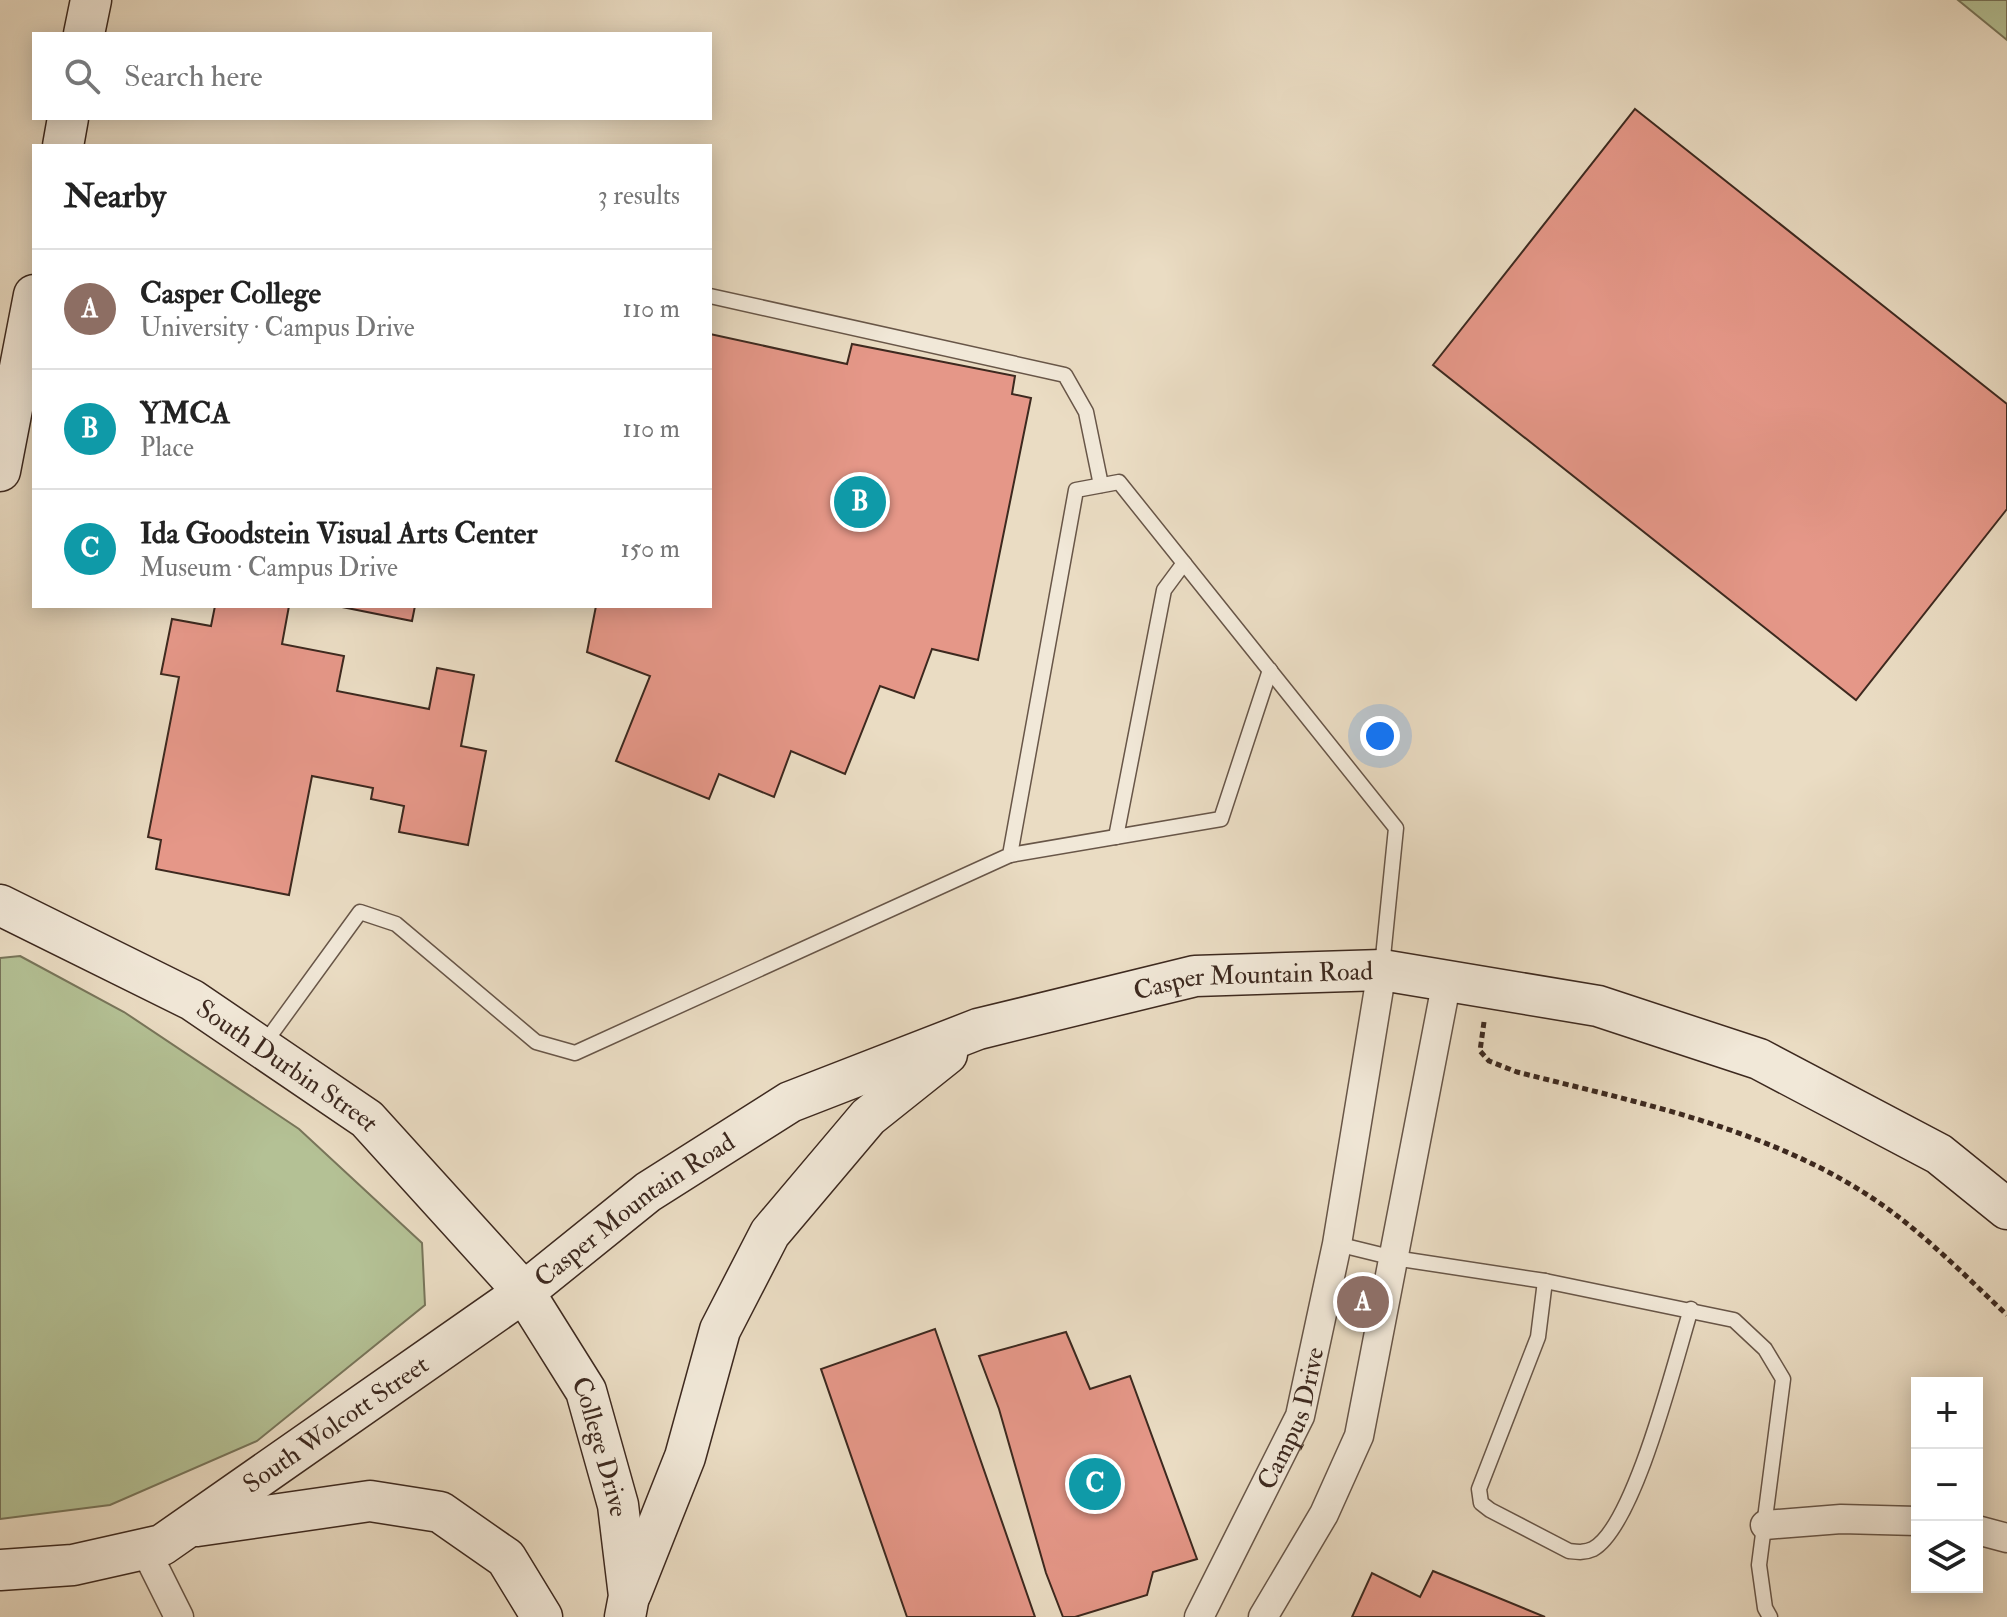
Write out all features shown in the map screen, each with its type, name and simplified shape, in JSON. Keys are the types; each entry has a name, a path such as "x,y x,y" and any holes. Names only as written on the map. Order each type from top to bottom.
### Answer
{"main road":[{"path":"84,32 91,0"},
{"path":"63,144 68,120"},
{"path":"0,471 12,344 32,299"},
{"name":"South Durbin Street","path":"0,905 192,1000 367,1119 524,1292"},
{"name":"Casper Mountain Road","path":"524,1292 648,1192 790,1102 978,1029 1195,976 1382,970 1598,1006 1759,1059 1939,1154 2007,1209"},
{"path":"627,1607 685,1457 720,1330 770,1233 868,1117 978,1029"},
{"name":"South Wolcott Street","path":"0,1570 73,1565 162,1545 524,1292"},
{"name":"College Drive","path":"524,1292 586,1391 618,1505 627,1607"},
{"path":"189,1527 370,1501 440,1512 506,1558 542,1617"}],"street":[{"name":"Campus Drive","path":"1199,1617 1300,1416 1337,1244 1382,970"},
{"path":"1263,1617 1324,1514 1359,1436 1447,980"},
{"path":"1765,1525 1841,1519 1911,1521"},
{"path":"1983,1532 2007,1538"},
{"path":"145,1549 179,1617"}],"lane":[{"path":"712,296 1065,375 1086,412 1101,485"},
{"path":"1010,855 1076,490 1119,482 1396,828 1382,970"},
{"path":"1116,837 1164,590 1184,563"},
{"path":"262,1047 360,912 396,924 536,1042 575,1053 1010,855 1221,819 1270,670"},
{"path":"1337,1244 1394,1258 1545,1281 1734,1320 1765,1349 1783,1379 1759,1565 1765,1608 1770,1617"},
{"path":"1545,1281 1538,1337 1479,1489 1481,1503 1490,1510 1569,1551 1582,1553 1595,1548 1607,1536 1645,1465 1691,1309"}],"path":[{"path":"1487,987 1480,1051 1489,1061 1517,1072 1697,1117 1791,1154 1862,1191 1914,1229 2007,1315"}],"green space":[{"path":"1958,0 2007,0 2007,40"},
{"path":"20,956 124,1012 299,1129 422,1243 425,1305 257,1441 110,1505 0,1519 0,958"}],"building":[{"path":"1635,109 2007,404 2007,509 1856,700 1433,365"},
{"path":"712,334 847,364 852,344 1015,376 1012,394 1031,398 978,660 932,649 914,698 880,686 845,774 791,751 774,797 719,774 709,799 616,761 650,676 587,652 596,608 712,608"},
{"path":"215,608 289,608 282,644 344,656 337,691 429,709 437,668 474,675 461,746 486,751 468,845 399,832 404,806 371,799 373,788 312,776 289,895 156,869 161,840 148,837 179,677 161,674 172,619 211,626"},
{"path":"347,608 415,608 412,621"},
{"path":"935,1329 1035,1617 907,1617 821,1369"},
{"path":"1066,1332 1090,1389 1130,1376 1197,1559 1153,1572 1147,1595 1075,1617 1063,1617 1046,1573 999,1409 979,1356"},
{"path":"1433,1571 1545,1617 1352,1617 1372,1573 1420,1597"}],"place":[{"name":"YMCA","path":"860,502"},
{"name":"Casper College","path":"1363,1302"},
{"name":"Ida Goodstein Visual Arts Center","path":"1095,1484"}]}
